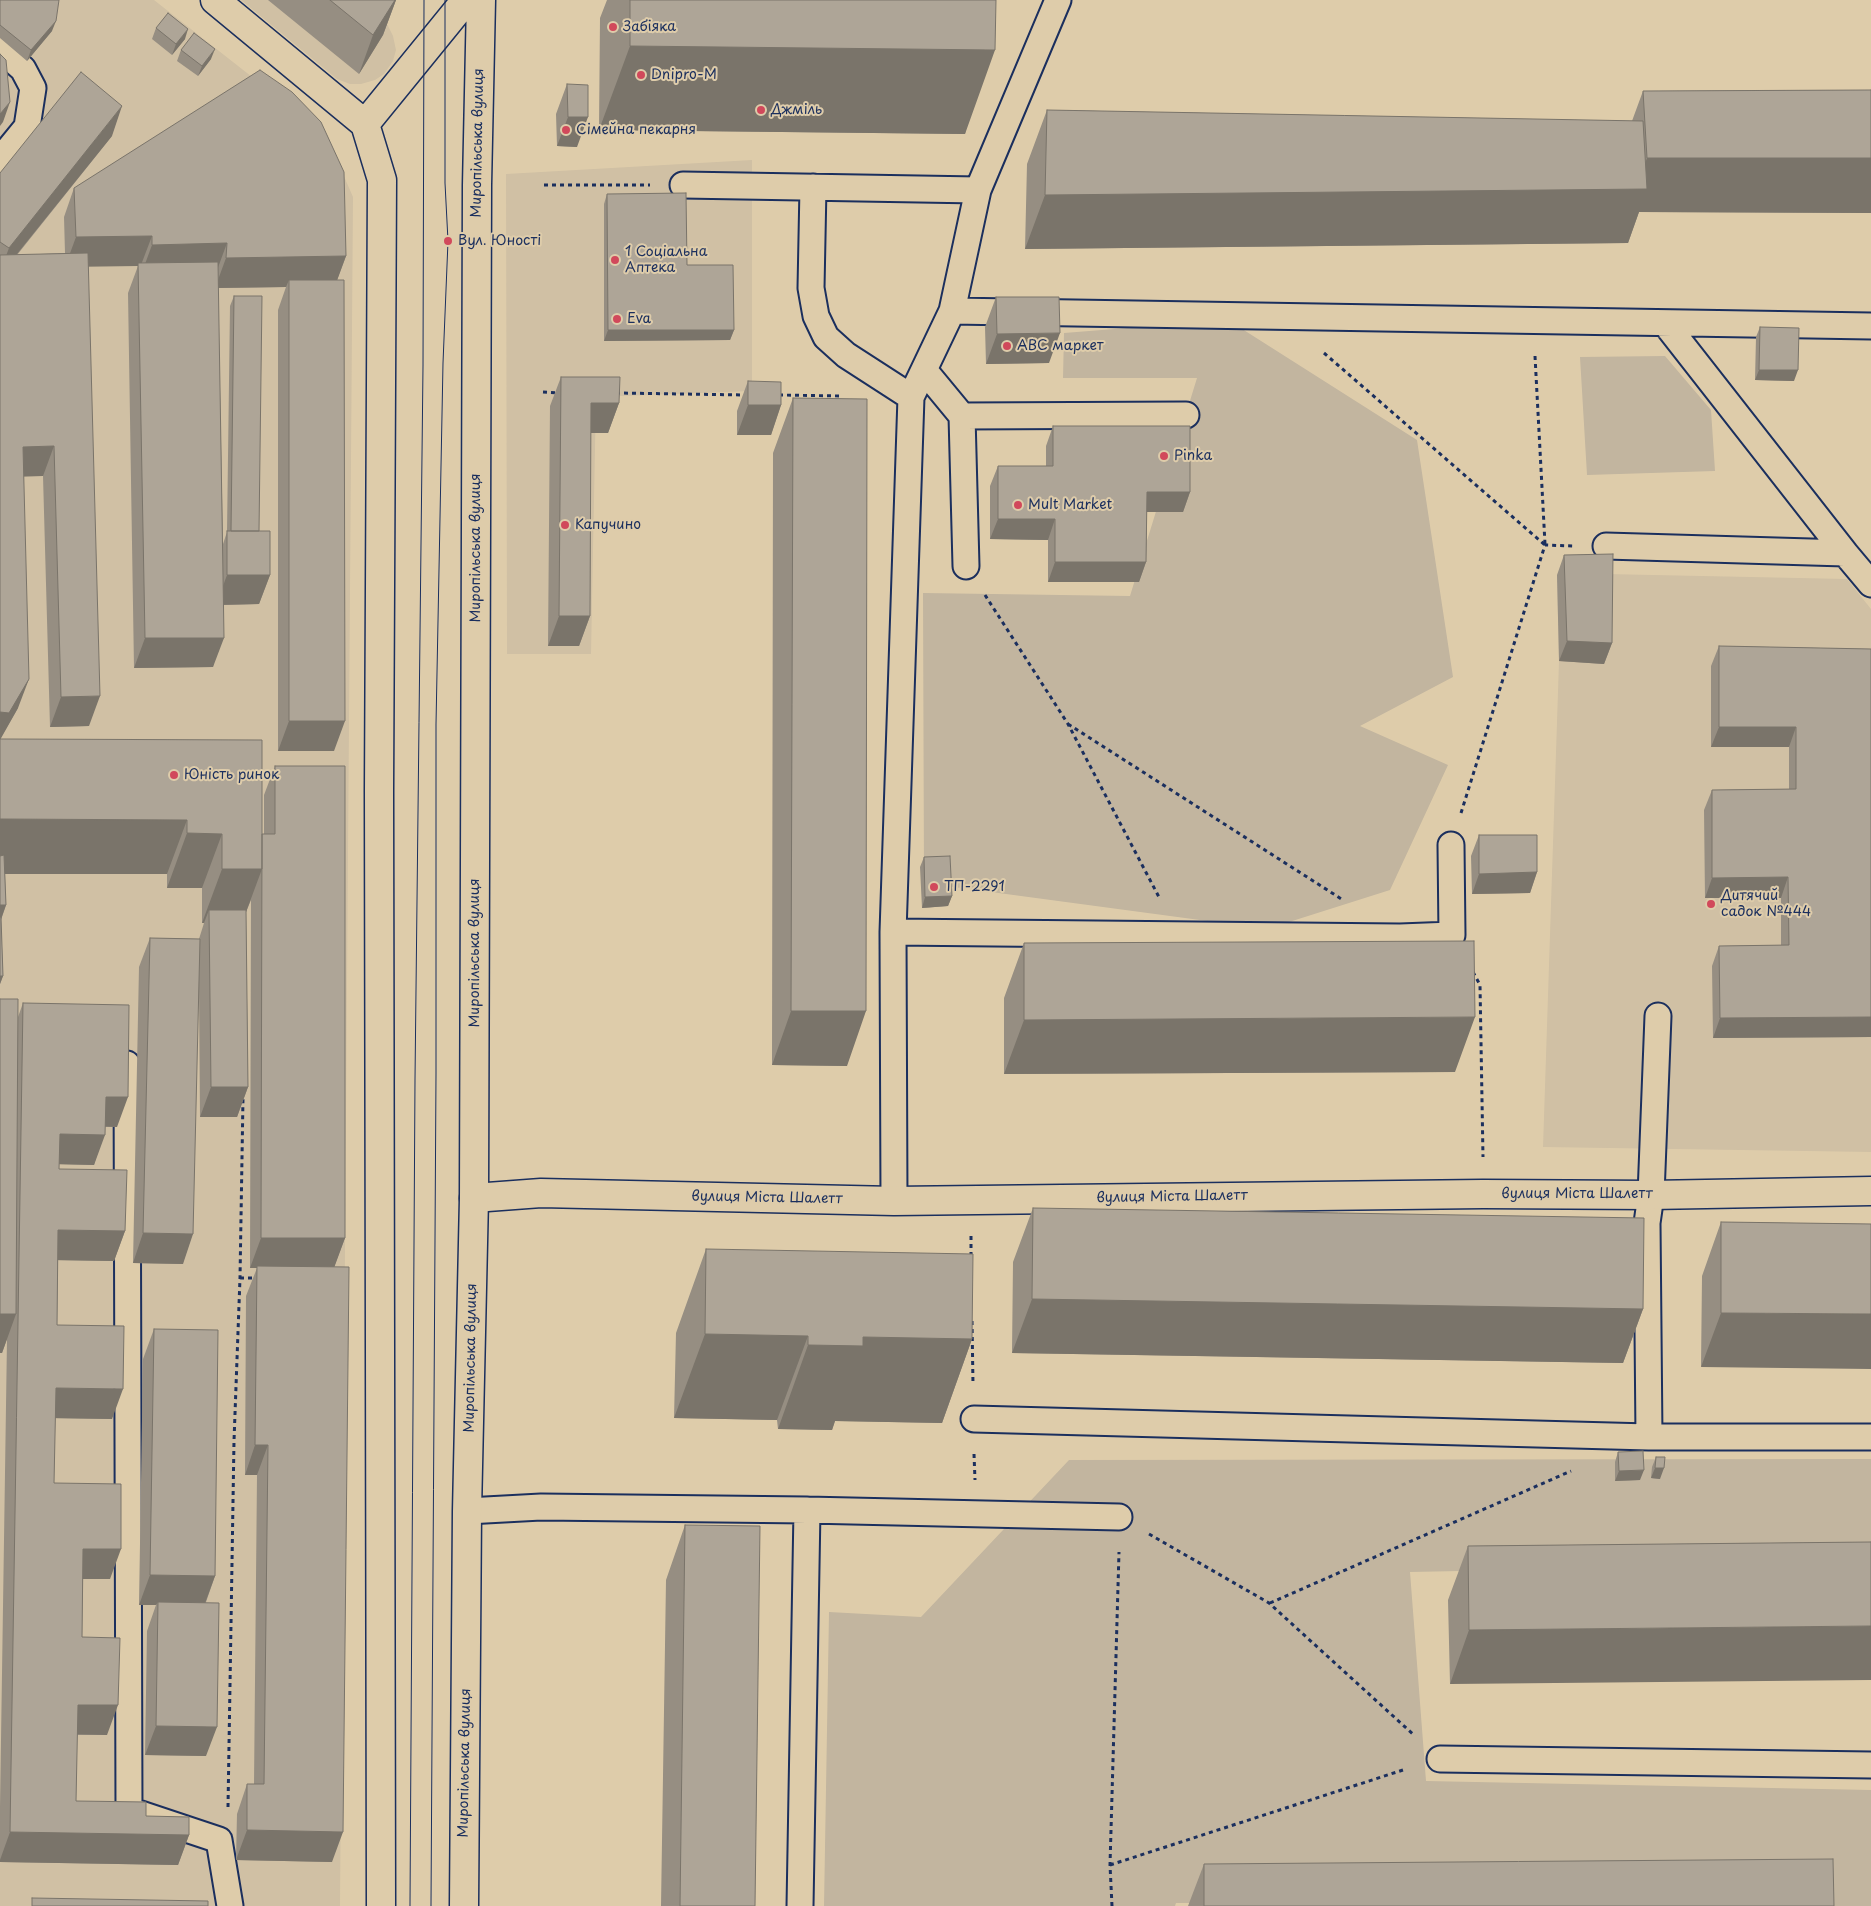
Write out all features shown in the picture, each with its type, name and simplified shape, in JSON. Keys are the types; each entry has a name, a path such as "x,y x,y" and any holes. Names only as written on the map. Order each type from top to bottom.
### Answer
{"street":[{"path":"215,0 365,124 382,180 379,771 381,1906"},
{"path":"365,124 466,0"},
{"name":"Миропільська вулиця","path":"464,1906 467,1511 474,1198 477,185 481,0"},
{"name":"вулиця Міста Шалетт","path":"474,1198 541,1193 894,1200 1483,1194 1650,1195 1871,1191"}],"lane":[{"path":"894,1200 893,932 911,397 952,311 978,190 1058,0"},
{"path":"0,49 24,69 33,88 27,127 0,160"},
{"path":"683,185 978,190"},
{"path":"813,187 811,288 816,316 826,337 846,354 911,397"},
{"path":"952,311 1871,326"},
{"path":"1665,323 1871,584"},
{"path":"924,370 962,416 966,566"},
{"path":"962,416 1186,415"},
{"path":"1606,546 1845,553"},
{"path":"893,932 1400,937 1452,935 1451,844"},
{"path":"1649,1437 1647,1223 1650,1195 1658,1016"},
{"path":"127,1052 129,1810 219,1840 230,1906"},
{"path":"974,1418 1649,1437 1871,1437"},
{"path":"467,1511 541,1507 807,1510 1120,1517"},
{"path":"800,1906 807,1510"},
{"path":"1440,1758 1871,1765"}],"path":[{"path":"544,185 683,185"},
{"path":"1282,317 1545,545 1606,546"},
{"path":"1451,844 1545,545 1533,321"},
{"path":"543,392 563,393"},
{"path":"613,393 752,395"},
{"path":"772,395 851,396"},
{"path":"966,566 1068,724 1179,935"},
{"path":"1068,724 1350,905"},
{"path":"1452,935 1480,985 1483,1194"},
{"path":"219,1840 228,1814 234,1441 240,1278 243,1092"},
{"path":"971,1199 971,1263"},
{"path":"240,1278 260,1278"},
{"path":"972,1312 975,1513"},
{"path":"1270,1603 1577,1469"},
{"path":"1110,1865 1440,1758 1270,1603 1120,1517 1110,1865 1112,1906"}],"shaded area":[{"name":"Юність ринок","path":"0,0 154,0 326,135 353,197 340,1906 0,1906"},
{"path":"241,0 361,0 385,20 393,36 396,50 393,61 384,74 375,80 361,84 350,84 337,79"},
{"path":"752,160 752,391 596,397 591,654 507,654 506,174"},
{"path":"1228,320 1417,440 1453,677 1360,726 1448,765 1390,890 1267,929 924,883 923,593 1130,596 1197,378 1063,378 1064,333"},
{"path":"1665,356 1711,410 1715,471 1587,475 1580,357"},
{"name":"Дитячий садок №444","path":"1606,574 1847,579 1871,609 1871,1152 1543,1147 1559,661 1557,575"},
{"path":"1871,1459 1871,1563 1410,1572 1426,1781 1871,1790 1871,1906 1822,1906 1821,1900 1176,1903 1175,1906 824,1906 829,1612 921,1617 1069,1460"}],"building":[{"path":"0,0 59,0 56,21 31,50 0,25"},
{"path":"330,0 395,0 373,35"},
{"path":"630,0 996,0 995,50 630,46"},
{"path":"168,13 188,29 176,44 156,28"},
{"path":"194,33 215,49 202,66 181,50"},
{"path":"0,54 6,60 10,102 0,114"},
{"path":"260,70 292,92 321,122 344,172 346,256 226,258 227,243 152,245 152,236 76,237 74,188"},
{"path":"81,72 122,106 9,248 0,242 0,173"},
{"path":"567,84 588,85 588,117 568,117"},
{"path":"1871,90 1871,158 1647,158 1643,91"},
{"path":"1047,110 1643,121 1647,189 1045,195"},
{"path":"686,193 687,265 733,265 734,330 608,330 607,194"},
{"path":"88,253 100,696 61,697 54,446 23,447 29,679 9,713 0,712 0,255"},
{"path":"218,262 224,638 145,638 138,263"},
{"path":"289,280 344,280 345,721 289,721"},
{"path":"234,296 262,296 259,531 231,531"},
{"path":"996,297 1059,297 1060,333 997,334"},
{"path":"1760,327 1799,328 1798,370 1759,370"},
{"path":"561,377 620,377 619,403 591,403 590,616 559,616"},
{"path":"748,381 781,382 781,405 748,405"},
{"path":"793,398 867,399 866,1011 791,1011"},
{"path":"1053,426 1190,426 1190,492 1147,492 1146,562 1055,562 1055,519 998,519 998,466 1053,466"},
{"path":"227,531 270,531 270,575 227,575"},
{"path":"1613,554 1612,643 1567,641 1564,555"},
{"path":"1719,646 1871,649 1871,1017 1720,1018 1719,946 1789,945 1788,877 1712,878 1712,790 1796,789 1796,727 1719,727"},
{"path":"0,739 262,740 262,869 222,869 222,834 187,833 187,820 0,819"},
{"path":"275,766 345,766 345,1238 261,1238 262,834 275,834"},
{"path":"1479,835 1537,835 1537,872 1479,874"},
{"path":"4,855 6,905 0,905 0,856"},
{"name":"ТП-2291","path":"950,856 952,896 925,897 924,857"},
{"path":"209,910 246,910 248,1087 211,1087"},
{"path":"1,917 3,976 0,976"},
{"path":"150,938 200,939 193,1234 143,1233"},
{"path":"1474,941 1475,1017 1024,1020 1024,943"},
{"path":"0,999 18,999 16,1314 0,1314"},
{"path":"23,1003 129,1005 128,1097 106,1097 105,1135 60,1134 59,1169 127,1170 125,1231 58,1230 57,1325 124,1326 123,1389 56,1388 54,1483 121,1484 121,1549 83,1549 82,1637 120,1638 118,1705 78,1705 76,1801 146,1802 146,1816 189,1817 189,1835 10,1832"},
{"path":"1033,1208 1644,1218 1643,1309 1032,1299"},
{"path":"1721,1222 1871,1224 1871,1314 1721,1313"},
{"path":"706,1249 973,1254 972,1339 863,1337 863,1346 808,1345 808,1336 705,1334"},
{"path":"257,1266 349,1267 343,1832 247,1830 247,1784 264,1784 268,1445 255,1445"},
{"path":"154,1329 218,1330 215,1576 150,1575"},
{"path":"1643,1451 1644,1470 1619,1471 1618,1452"},
{"path":"1656,1457 1665,1457 1664,1468 1655,1468"},
{"path":"685,1525 760,1526 755,1906 680,1906"},
{"path":"1871,1542 1871,1626 1469,1630 1468,1546"},
{"path":"158,1602 219,1603 217,1727 156,1726"},
{"path":"1833,1859 1834,1906 1204,1906 1204,1864"},
{"path":"32,1898 208,1901 208,1906 32,1906"}],"tram line":[{"path":"410,1906 415,1079 423,366 424,0"},
{"path":"431,1906 436,724 443,363 448,241 445,183 445,0"}],"place":[{"name":"Забіяка","path":"613,27"},
{"name":"Dnipro-M","path":"641,75"},
{"name":"Джміль","path":"761,110"},
{"name":"Сімейна пекарня","path":"566,130"},
{"name":"Вул. Юності","path":"448,241"},
{"name":"1 Соціальна Аптека","path":"615,260"},
{"name":"Eva","path":"617,319"},
{"name":"АВС маркет","path":"1007,346"},
{"name":"Pinka","path":"1164,456"},
{"name":"Mult Market","path":"1018,505"},
{"name":"Капучино","path":"565,525"},
{"name":"Юність ринок","path":"174,775"},
{"name":"ТП-2291","path":"934,887"},
{"name":"Дитячий садок №444","path":"1711,904"}]}
